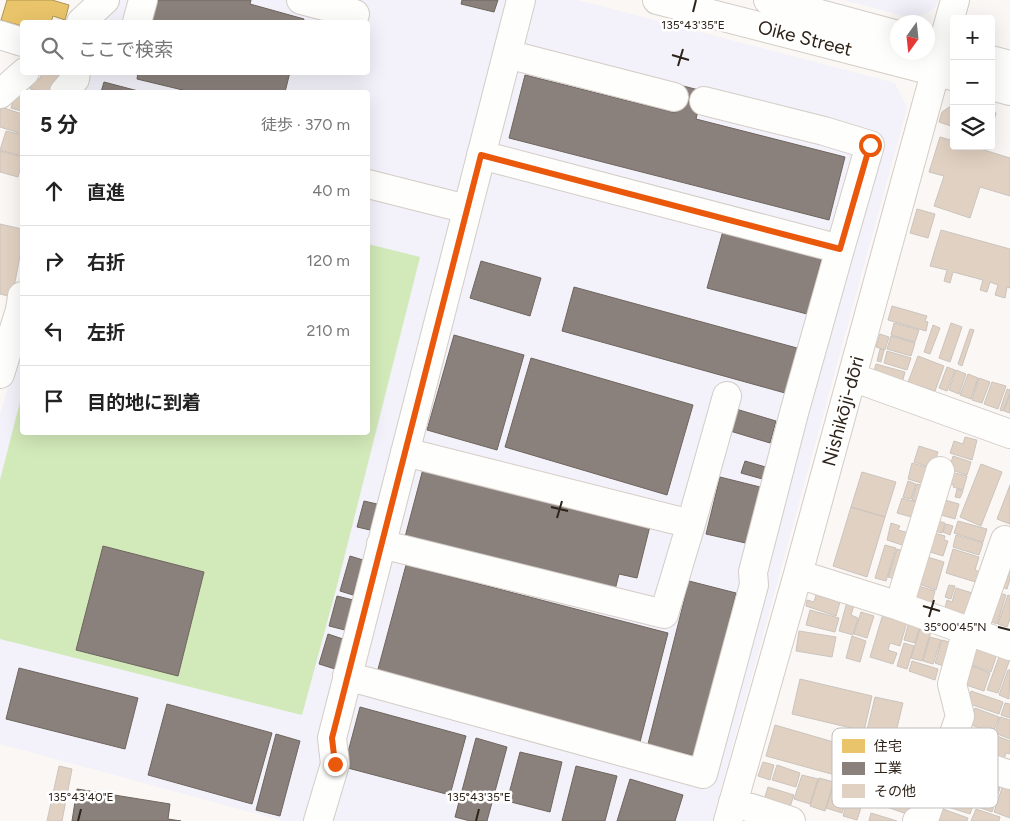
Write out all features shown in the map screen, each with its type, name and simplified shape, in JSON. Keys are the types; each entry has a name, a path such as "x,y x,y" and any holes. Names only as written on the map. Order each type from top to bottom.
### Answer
{"street":[{"path":"83,20 105,0"},
{"path":"138,20 143,0"},
{"path":"301,0 355,14 353,20"},
{"path":"318,821 335,764 332,738 347,676 521,0"},
{"name":"Oike Street","path":"656,0 943,58"},
{"name":"Oike Street","path":"768,0 890,33"},
{"name":"Nishikōji-dōri","path":"731,811 943,58 955,0"},
{"path":"0,35 20,41"},
{"path":"507,54 674,97"},
{"path":"995,61 1010,65"},
{"path":"0,94 22,75"},
{"path":"66,90 75,79 76,75"},
{"path":"995,87 1010,91"},
{"path":"347,676 703,774 754,585 753,572 787,441 870,145 824,131 704,101"},
{"path":"481,155 840,249"},
{"path":"370,185 467,209"},
{"path":"0,374 8,322 20,300"},
{"path":"852,377 1010,434"},
{"path":"381,544 664,614 727,396"},
{"path":"405,452 691,524"},
{"path":"899,606 940,471"},
{"path":"956,728 960,716 952,684 1005,540 1010,542"},
{"path":"798,574 899,606 1010,646"},
{"path":"998,771 1010,775"},
{"path":"917,820 924,817 927,808"},
{"path":"731,811 792,821"}],"shaded area":[{"path":"118,0 578,0 895,83 907,108 712,821 284,821 0,744 0,414 20,347 20,435 370,435 370,90 81,90 92,75 370,75 370,20 98,20"},
{"path":"844,0 938,0 935,8 922,15 900,15"}],"green space":[{"path":"370,244 420,257 338,582 302,715 0,639 0,480 20,402 20,435 370,435"}],"building: 住宅":[{"path":"7,0 52,0 69,5 65,20 53,16 52,20 20,20 20,25 1,20"}],"building: 工業":[{"path":"157,0 251,0 250,4 304,19 304,20 152,20"},
{"path":"462,0 498,0 494,12 461,4"},
{"path":"138,75 289,75 286,90 183,90 137,79"},
{"path":"525,75 676,113 683,86 703,91 696,119 845,157 829,220 509,138"},
{"path":"104,82 134,90 102,90"},
{"path":"723,231 822,257 807,314 707,288"},
{"path":"481,261 541,278 530,316 470,298"},
{"path":"574,287 797,348 785,393 562,331"},
{"path":"454,335 524,355 497,450 427,430"},
{"path":"531,358 693,405 667,495 505,447"},
{"path":"736,409 776,421 770,443 730,431"},
{"path":"745,461 769,468 766,480 741,473"},
{"path":"423,469 650,526 637,578 619,574 615,590 405,537"},
{"path":"720,477 764,488 750,544 706,534"},
{"path":"364,501 377,504 370,530 357,527"},
{"path":"103,546 204,572 178,676 76,650"},
{"path":"350,556 363,560 353,595 340,591"},
{"path":"406,565 668,633 640,742 377,673"},
{"path":"689,581 736,593 695,756 648,744"},
{"path":"337,596 353,600 345,630 329,626"},
{"path":"328,634 343,639 335,669 319,664"},
{"path":"19,668 138,698 125,749 6,719"},
{"path":"167,704 272,733 252,804 148,775"},
{"path":"360,707 466,736 450,795 344,767"},
{"path":"276,734 300,741 280,816 256,810"},
{"path":"476,738 507,747 487,821 470,821 455,817"},
{"path":"520,752 562,762 550,812 507,801"},
{"path":"576,766 617,776 605,821 562,821"},
{"path":"630,779 683,795 675,821 617,821"},
{"path":"77,789 170,804 168,819 181,821 72,821"}],"building: その他":[{"path":"41,75 58,75 54,90 30,89 33,77 40,79"},
{"path":"17,88 25,90 20,90 20,110 11,108"},
{"path":"1,107 20,113 20,133 0,127"},
{"path":"950,107 950,126 939,122 942,112"},
{"path":"6,131 20,134 20,155 0,150"},
{"path":"940,137 950,140 950,150 984,150 1010,158 1010,196 980,187 970,218 934,206 944,176 929,172"},
{"path":"0,151 20,156 18,177 0,172"},
{"path":"917,209 935,214 928,238 910,233"},
{"path":"0,224 20,229 20,256 12,297 0,294"},
{"path":"941,230 1010,249 1010,288 1007,287 1005,298 995,295 998,285 990,282 987,292 980,290 983,280 953,272 950,283 944,281 947,270 930,266"},
{"path":"892,306 927,316 925,321 928,322 926,331 888,320"},
{"path":"894,323 919,330 915,342 891,335"},
{"path":"951,323 962,327 950,362 939,358"},
{"path":"933,325 940,328 930,354 924,352"},
{"path":"970,329 974,330 962,366 958,364"},
{"path":"880,334 889,337 885,350 876,347"},
{"path":"891,336 915,343 911,356 887,349"},
{"path":"880,349 884,350 881,362 877,361"},
{"path":"887,351 911,358 907,370 884,363"},
{"path":"918,356 944,366 935,391 908,382"},
{"path":"876,364 905,372 902,383 873,374"},
{"path":"947,367 955,370 947,391 939,388"},
{"path":"956,370 966,374 959,394 949,390"},
{"path":"968,374 978,378 971,399 960,395"},
{"path":"979,378 990,382 982,403 972,400"},
{"path":"992,382 1006,386 998,409 984,404"},
{"path":"1007,389 1010,390 1010,393 1003,411 1000,410"},
{"path":"1010,395 1010,413 1004,411"},
{"path":"965,437 977,440 972,460 950,453 954,441 963,444"},
{"path":"919,446 938,452 933,468 914,462"},
{"path":"953,456 971,462 967,475 949,469"},
{"path":"912,463 933,469 928,485 908,479"},
{"path":"981,464 1002,472 981,526 960,517"},
{"path":"862,472 896,482 885,517 851,507"},
{"path":"951,472 967,476 963,490 947,483"},
{"path":"908,481 916,484 911,499 903,497"},
{"path":"917,484 925,486 922,503 912,500"},
{"path":"1010,485 1010,524 997,519"},
{"path":"957,489 963,491 960,498 955,497"},
{"path":"902,498 919,503 915,518 897,513"},
{"path":"945,500 959,504 955,519 934,513"},
{"path":"851,507 885,517 867,577 833,566"},
{"path":"938,521 945,523 942,533 935,531"},
{"path":"958,521 987,529 983,542 954,533"},
{"path":"891,523 900,526 898,530 909,533 905,546 887,540"},
{"path":"946,524 953,526 950,535 943,532"},
{"path":"931,532 945,536 944,540 948,541 943,556 924,550"},
{"path":"956,535 983,543 979,555 953,547"},
{"path":"885,545 896,548 886,581 875,578"},
{"path":"897,549 907,552 898,580 888,577"},
{"path":"953,549 979,557 975,570 985,574 982,584 946,573"},
{"path":"921,555 944,562 936,590 913,582"},
{"path":"1010,560 1010,579 1007,589 997,585"},
{"path":"912,584 935,591 931,606 908,599"},
{"path":"949,585 955,586 951,599 945,597"},
{"path":"956,588 979,595 971,621 944,612 947,600 952,602"},
{"path":"996,592 1006,595 997,624 986,620"},
{"path":"816,595 840,602 836,616 806,606 807,600 814,602"},
{"path":"1008,595 1010,596 1010,619 1007,627 998,624"},
{"path":"847,602 854,605 851,615 858,618 853,635 839,631"},
{"path":"810,610 839,618 835,632 806,625"},
{"path":"861,612 874,616 867,638 854,634"},
{"path":"883,614 907,622 900,646 890,643 888,650 897,653 893,664 870,657"},
{"path":"909,622 920,625 915,643 904,640"},
{"path":"921,625 932,628 922,661 911,658"},
{"path":"799,631 836,637 832,657 796,651"},
{"path":"852,636 866,641 860,662 846,658"},
{"path":"930,637 941,640 933,664 923,661"},
{"path":"942,640 953,643 946,667 935,663"},
{"path":"904,643 914,646 907,669 897,666"},
{"path":"976,643 998,651 991,672 969,664"},
{"path":"1000,654 1010,659 998,693 987,690"},
{"path":"912,661 938,669 935,680 909,671"},
{"path":"972,666 990,673 984,691 963,684"},
{"path":"1008,670 1010,670 1009,699 999,695"},
{"path":"800,679 872,696 865,728 851,728 792,714"},
{"path":"971,691 1003,702 999,714 967,703"},
{"path":"875,697 903,703 897,728 867,728"},
{"path":"1005,703 1010,704 1010,718 1001,715"},
{"path":"975,708 999,717 995,728 980,728 969,724"},
{"path":"1000,717 1010,720 1010,739 998,734 997,728"},
{"path":"775,725 832,742 832,774 766,756"},
{"path":"998,736 1010,741 1010,754 1006,753 1004,759 998,757"},
{"path":"763,762 774,765 770,780 758,776"},
{"path":"777,765 800,773 796,787 772,780"},
{"path":"59,766 72,769 62,821 47,821"},
{"path":"802,775 818,779 810,804 794,799"},
{"path":"819,778 832,781 832,788 825,811 810,806"},
{"path":"1003,785 1010,787 1010,818 994,812 995,808 998,808 998,800"},
{"path":"768,787 794,795 789,810 763,803"},
{"path":"832,788 832,808 844,808 842,813 826,808"},
{"path":"845,808 861,808 857,820 843,816"},
{"path":"889,808 913,808 910,815"},
{"path":"951,808 972,808 970,814"},
{"path":"981,808 993,808 992,812"},
{"path":"943,809 968,818 967,821 939,821"},
{"path":"976,809 1000,817 999,821 971,821"},
{"path":"871,813 897,821 869,821"}],"route":[{"path":"335,764 332,738 481,155 840,249 870,145"}]}
